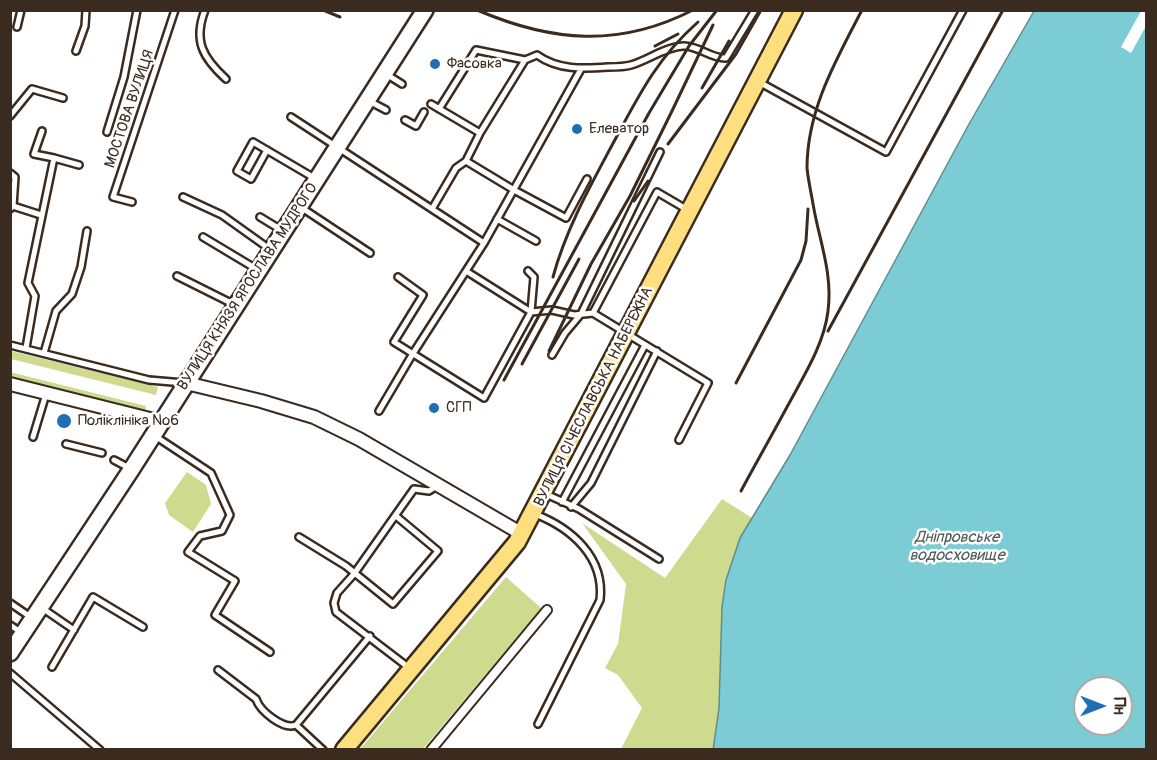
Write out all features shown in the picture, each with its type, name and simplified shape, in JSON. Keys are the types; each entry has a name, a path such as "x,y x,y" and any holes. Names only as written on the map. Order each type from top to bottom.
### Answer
{"main road":[{"name":"ВУЛИЦЯ СІЧЕСЛАВСЬКА НАБЕРЕЖНА","path":"344,750 465,603 510,553 522,534 794,10"},
{"name":"ВУЛИЦЯ КНЯЗЯ ЯРОСЛАВА МУДРОГО","path":"10,653 17,629 37,613 131,470 369,101 422,11"}],"street":[{"path":"186,383 261,401 314,417 359,439 522,534"},
{"path":"10,384 162,422"},
{"path":"430,750 547,610"}],"lane":[{"path":"17,27 21,10"},
{"path":"76,51 85,26 86,10"},
{"path":"107,132 124,77 137,10"},
{"name":"МОСТОВА ВУЛИЦЯ","path":"132,202 113,196 176,10"},
{"path":"206,10 199,31 202,48 210,64 226,79"},
{"path":"439,109 476,50 525,60 537,55 549,62 581,69 629,66 669,49 685,46 726,58 755,10"},
{"path":"758,81 886,152 963,10"},
{"path":"432,209 456,168 466,161 480,133 525,60"},
{"path":"379,411 484,243 581,69"},
{"path":"386,74 402,84"},
{"path":"10,116 32,89 63,98"},
{"path":"369,101 386,110"},
{"path":"431,104 480,133"},
{"path":"405,120 416,126 424,112"},
{"path":"291,117 484,243"},
{"path":"42,131 34,154 79,165"},
{"path":"267,150 251,179 237,171 253,142 267,150 318,180"},
{"path":"552,355 565,333 581,314 660,152"},
{"path":"26,348 35,296 28,283 54,158"},
{"path":"466,161 566,218 587,179"},
{"path":"10,173 15,177 12,208 41,215"},
{"path":"643,185 690,212"},
{"path":"593,313 657,192"},
{"path":"183,197 222,215 272,251"},
{"path":"300,207 370,254"},
{"path":"260,216 285,231"},
{"path":"497,219 536,241"},
{"path":"44,353 56,311 72,294 81,267 87,231"},
{"path":"203,237 259,271"},
{"path":"466,271 531,312 552,310 567,315 593,313 708,383 680,440"},
{"path":"398,278 423,294 394,342 484,398 531,312 534,277 528,271"},
{"path":"177,276 236,306"},
{"path":"10,345 149,380 186,383"},
{"path":"562,502 645,345"},
{"path":"571,507 591,483 657,351"},
{"path":"33,437 46,393"},
{"path":"153,435 211,473 230,515 222,531 200,536 188,552 235,581 215,615 270,652"},
{"path":"66,444 102,453"},
{"path":"114,460 131,470"},
{"path":"411,670 370,636 336,612 334,603 337,594 354,574 414,489 429,491 437,486"},
{"path":"544,493 659,559"},
{"path":"533,513 554,521 580,541 594,564 602,585 600,600 538,724"},
{"path":"299,537 393,604 438,551 396,516"},
{"path":"52,667 93,597 143,627"},
{"path":"10,603 74,630"},
{"path":"218,670 256,699 258,705 283,726 290,727 296,725 370,636"},
{"path":"10,673 100,750"},
{"path":"296,725 323,750"}],"green space":[{"path":"11,351 158,387 156,395 11,359"},
{"path":"10,372 146,406 145,414 11,380"},
{"path":"187,472 206,485 211,504 193,532 169,515 165,503"},
{"path":"722,499 752,518 734,554 722,607 719,708 713,749 621,749 642,708 618,675 605,668 618,644 626,584 582,523 665,578"},
{"path":"506,577 541,608 423,749 360,749"}],"water":[{"name":"Дніпровське водосховище","path":"1034,11 1146,11 1146,749 713,750 719,708 722,607 726,580 740,538 790,455 969,124"}],"pier":[{"path":"1141,11 1146,11 1146,26 1131,53 1121,47"}],"railway":[{"path":"323,10 340,17"},
{"path":"477,10 532,29 585,36 639,31 693,10"},
{"path":"504,380 649,113 689,46 717,10"},
{"path":"668,144 736,54 761,10"},
{"path":"741,491 812,360 826,324 829,283 808,177 808,147 825,86 862,10"},
{"path":"828,331 1003,10"},
{"path":"553,277 578,211 638,97 658,66 698,22"},
{"path":"549,351 591,264 630,196 713,25"},
{"path":"655,46 678,34"},
{"path":"702,88 729,41"},
{"path":"634,201 648,181"},
{"path":"736,383 801,260 806,241 808,209"},
{"path":"522,364 579,259"}],"place":[{"name":"Фасовка","path":"435,64"},
{"name":"Елеватор","path":"577,129"},
{"name":"СГП","path":"434,408"},
{"name":"Поліклініка №6","path":"64,421"}]}
